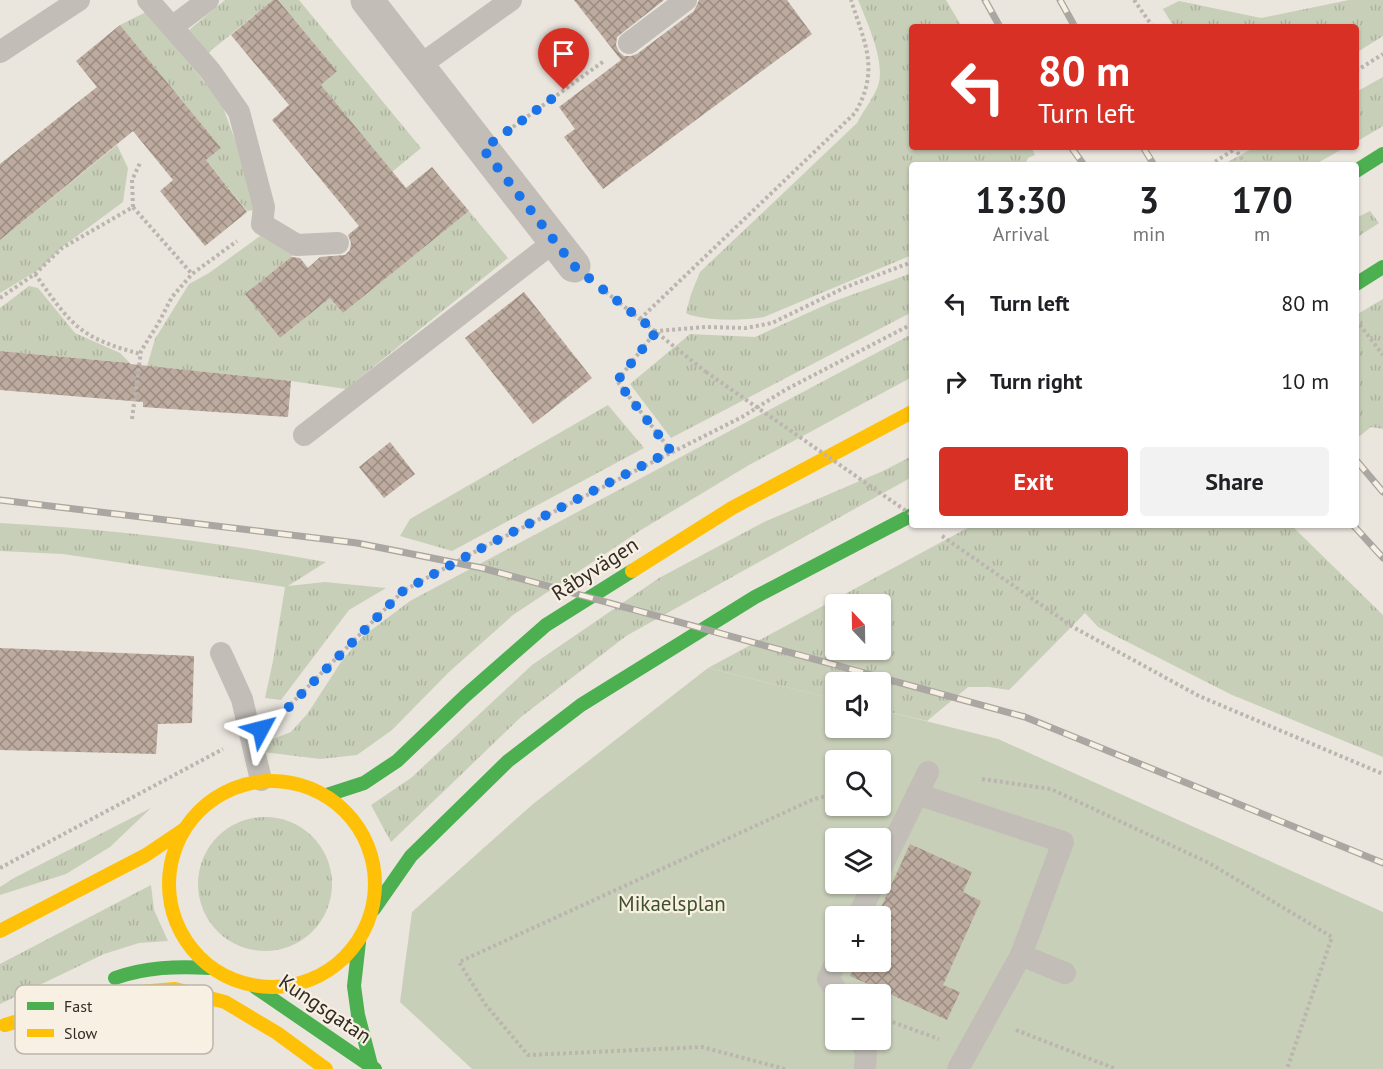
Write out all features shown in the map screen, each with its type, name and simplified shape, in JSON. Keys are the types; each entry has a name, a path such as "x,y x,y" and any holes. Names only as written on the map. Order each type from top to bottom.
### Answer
{"main road":[{"path":"1359,169 1383,154"},
{"path":"1359,282 1383,267"},
{"name":"Råbyvägen","path":"327,795 364,783 397,760 546,625 732,508 909,414"},
{"path":"98,985 128,972 168,966 210,968 255,987 291,987 325,974 359,942 374,909 411,856 508,761 581,705 755,597 909,517"},
{"path":"210,968 185,942 169,900 170,864 183,830 197,812 223,793 261,780 293,782 327,795 354,819 366,838 376,873 374,909"},
{"path":"0,931 146,855 183,830"},
{"name":"Kungsgatan","path":"359,942 354,986 358,1015 373,1067"},
{"name":"Kungsgatan","path":"255,987 373,1067"},
{"path":"213,999 225,1002 277,1033 326,1069"}],"street":[{"path":"367,0 564,254"}],"lane":[{"path":"0,52 79,0"},
{"path":"148,0 211,72 239,112 264,207 262,224 297,245 338,243"},
{"path":"172,27 208,0"},
{"path":"419,66 511,0"},
{"path":"629,43 686,0"},
{"path":"304,435 564,254"},
{"path":"221,653 242,699 261,780"},
{"path":"891,847 928,772"},
{"path":"917,794 1063,843 1021,955 964,1059"},
{"path":"1021,955 1065,973"},
{"path":"865,1050 865,1069"}],"path":[{"path":"640,319 855,113 864,97 869,57 851,0"},
{"path":"1134,0 1151,24"},
{"path":"483,149 629,43"},
{"path":"1359,69 1383,54"},
{"path":"1214,162 1232,150"},
{"path":"140,163 132,180 133,207 192,274"},
{"path":"0,298 35,274 62,248 133,207"},
{"path":"132,419 140,354 172,297 192,274 262,224"},
{"path":"564,254 706,372 909,513"},
{"path":"671,451 617,381 656,332 706,327 746,328 772,323 846,287 909,263"},
{"path":"35,274 70,319 86,333 114,346 140,354"},
{"path":"1359,324 1383,355"},
{"path":"0,868 273,723 403,591 480,549 742,417 785,390 909,326"},
{"path":"937,532 1073,627 1199,696 1383,774"},
{"path":"891,780 928,772 1051,789 1209,863 1332,937 1287,1069"},
{"path":"784,1069 702,1047 528,1055 485,1004 459,962 814,799 825,796"},
{"path":"986,1018 1116,1069"},
{"path":"891,1023 964,1059"}],"green space":[{"path":"225,0 273,0 208,53 189,30"},
{"path":"278,0 299,0 421,148 392,172 321,85 337,71"},
{"path":"858,0 946,0 960,24 909,24 909,150 1032,150 1035,155 1028,158 1026,162 909,162 909,256 764,317 736,320 699,317 686,313 700,272 857,123 878,86 880,76 878,54"},
{"path":"1349,0 1383,0 1383,36 1359,51 1359,24 1172,24 1163,9 1179,1 1261,18"},
{"path":"146,12 221,102 252,186 254,210 247,211 206,160 221,148 120,25"},
{"path":"1383,77 1383,126 1359,140 1359,90"},
{"path":"117,145 128,168 123,202 62,247 40,269 0,293 0,240"},
{"path":"1250,150 1341,150 1319,162 1228,162"},
{"path":"469,211 508,258 346,389 147,366 155,339 189,284 209,273 260,236 296,253 245,294 280,338 330,298 343,313"},
{"path":"1370,211 1379,223 1359,236 1359,216"},
{"path":"909,274 909,314 671,438 630,384 690,334 755,337 832,302"},
{"path":"29,286 38,288 75,333 120,353 130,363 0,351 0,308"},
{"path":"1383,299 1383,429 1371,427 1359,437 1359,313"},
{"path":"909,336 909,379 749,465 641,530 513,615 449,672 392,730 357,755 320,759 263,752 265,742 291,732 308,713 341,662 362,637 410,601"},
{"path":"608,405 644,448 452,551 400,536 410,519"},
{"path":"909,458 909,479 626,636 521,717 391,842 371,805 411,778 532,665 659,578 764,522"},
{"path":"0,523 164,537 245,548 326,562 288,586 325,582 386,588 349,610 281,700 265,698 285,587 63,554 0,551"},
{"path":"967,528 1294,528 1383,615 1383,757 1230,694 1098,627 1085,613 1009,690 968,687 927,721 891,712 891,672 825,672 825,697 708,668 825,605 825,660 891,660 891,594 845,594"},
{"name":"Mikaelsplan","path":"708,668 825,697 825,738 891,738 891,712 998,739 1383,912 1383,1069 472,1069 400,1002 412,912 533,804"},
{"path":"151,808 110,847 66,874 0,895 0,887 14,878"},
{"path":"265,817 291,822 312,837 327,858 332,884 327,910 312,931 291,946 265,951 239,946 218,931 203,910 198,884 203,858 218,837 239,822"},
{"path":"151,885 154,910 168,941 139,943 104,954 40,985 15,985 15,997 0,1004 0,964"}],"building":[{"path":"273,0 278,0 337,71 321,85 406,188 432,167 469,211 343,313 330,298 280,338 245,294 291,257 300,258 308,268 320,257 345,255 350,250 351,243 348,235 359,226 272,120 289,105 231,35"},
{"path":"574,0 664,0 617,37 616,45 624,56 637,54 694,11 699,0 787,0 812,34 603,189 564,137 575,129 559,107 621,60"},
{"path":"120,25 221,148 206,160 247,212 205,246 160,191 173,180 133,131 0,240 0,164 97,87 76,61"},
{"path":"524,292 592,378 533,424 465,338"},
{"path":"0,351 291,381 288,417 143,407 143,402 0,390"},
{"path":"390,442 415,474 384,498 359,467"},
{"path":"0,648 194,656 192,723 158,724 156,754 0,750"},
{"path":"910,844 972,872 963,892 981,901 943,985 960,992 947,1020 891,995 891,984 868,984 850,976 852,972 891,972 891,906 882,906 887,894 891,894 891,885"}],"railway":[{"path":"985,0 998,24"},
{"path":"1060,0 1073,24"},
{"path":"1073,150 1082,162"},
{"path":"1145,150 1152,162"},
{"path":"1359,464 1383,492"},
{"path":"0,500 357,543 482,568 1025,717 1383,863"},
{"path":"1356,528 1383,558"}],"traffic: fast":[{"path":"1359,169 1383,154"},
{"path":"1359,282 1383,267"},
{"path":"374,909 411,856 508,761 581,705 755,597 909,517"},
{"path":"327,795 364,783 397,761 465,696 546,625 632,571"},
{"path":"359,942 354,986 358,1015 371,1065"},
{"path":"115,978 162,968 210,968"},
{"path":"255,987 375,1069"}],"traffic: slow":[{"path":"632,571 732,508 909,414"},
{"path":"262,781 282,781 302,785 321,793 338,804 352,818 371,854 375,884 371,914 363,933 352,950 338,964 302,983 282,987 262,987 242,983 223,975 206,964 192,950 173,914 169,894 169,874 173,854 181,835 192,818 206,804 242,785 262,781"},
{"path":"0,931 146,855 183,830"},
{"path":"213,999 225,1002 277,1033 326,1069"},
{"path":"5,1025 15,1022"}],"route":[{"path":"261,729 273,723 403,591 671,451 617,381 656,332 574,266 483,149 564,90"}]}
